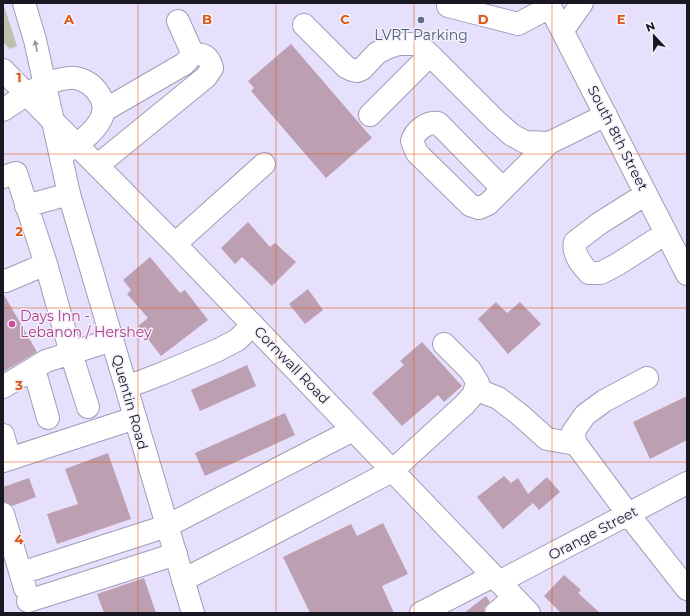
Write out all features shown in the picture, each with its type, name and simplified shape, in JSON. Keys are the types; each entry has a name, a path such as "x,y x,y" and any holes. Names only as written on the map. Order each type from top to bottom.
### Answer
{"main road":[{"path":"24,3 35,40 36,90"},
{"path":"563,30 582,3"},
{"path":"448,6 518,24 549,5"},
{"name":"South 8th Street","path":"549,5 687,274"},
{"path":"178,21 191,50 191,55"},
{"path":"304,25 346,67 357,71 362,69 377,54 398,44 417,44 512,135 525,142 549,143"},
{"path":"98,165 206,77 212,68 210,62 206,56 199,53 191,55 184,64 103,111"},
{"path":"370,115 430,55"},
{"path":"3,70 36,90"},
{"path":"3,110 36,90 68,78 79,78 94,87 104,104 101,119 94,128 69,150"},
{"name":"Quentin Road","path":"36,90 69,150 69,194 193,613"},
{"path":"502,189 549,143 606,115"},
{"name":"Cornwall Road","path":"69,150 98,165 522,606"},
{"path":"175,244 264,164"},
{"path":"3,177 16,173 46,264 88,407"},
{"path":"26,206 69,194"},
{"path":"646,194 575,242 574,247 579,261 589,273 601,273 618,264 666,233"},
{"path":"3,280 6,281 46,264"},
{"path":"126,386 161,374 218,350 236,340 252,325"},
{"path":"3,387 46,361 112,340"},
{"path":"183,580 392,471 464,406 473,395 478,383 470,370 444,344"},
{"path":"34,369 48,418"},
{"path":"647,378 604,401 585,415 573,432 576,444 628,514 687,589"},
{"path":"475,389 498,398 519,414 547,439 576,444"},
{"path":"3,435 7,460 135,418"},
{"path":"21,573 167,526 353,430"},
{"name":"Orange Street","path":"421,613 496,579 628,514 687,483"},
{"path":"3,514 30,607 176,554"},
{"path":"496,613 522,606"}],"green space":[{"path":"3,3 17,46 10,49 3,42"}],"building":[{"path":"291,44 372,138 326,178 251,91 254,88 248,81"},
{"path":"248,222 270,247 275,243 296,262 272,286 242,257 235,264 221,248"},
{"path":"150,257 180,293 185,290 208,320 161,356 138,326 148,318 127,294 131,290 123,280"},
{"path":"308,289 323,310 305,324 289,304"},
{"name":"Days Inn - Lebanon / Hershey","path":"3,293 37,352 3,372"},
{"path":"496,302 507,313 520,302 541,324 508,354 478,319"},
{"path":"422,342 462,386 444,402 438,395 402,426 372,393 404,365 400,361"},
{"path":"247,365 256,386 200,411 191,390"},
{"path":"687,396 687,440 650,459 633,422"},
{"path":"285,413 295,435 205,476 195,453"},
{"path":"108,453 131,519 57,544 47,514 78,504 65,469"},
{"path":"504,476 511,483 518,478 528,494 547,477 560,492 539,510 533,503 503,529 477,497"},
{"path":"29,478 36,497 12,506 6,502 3,502 3,487"},
{"path":"383,523 408,574 382,586 394,613 310,613 283,557 351,524 357,536"},
{"path":"564,575 581,590 578,593 600,613 561,613 544,596"},
{"path":"144,578 156,613 104,613 97,594"},
{"path":"486,596 490,602 484,608 484,613 464,613"}],"place":[{"name":"LVRT Parking","path":"421,20"},
{"name":"Days Inn - Lebanon / Hershey","path":"12,324"}]}
